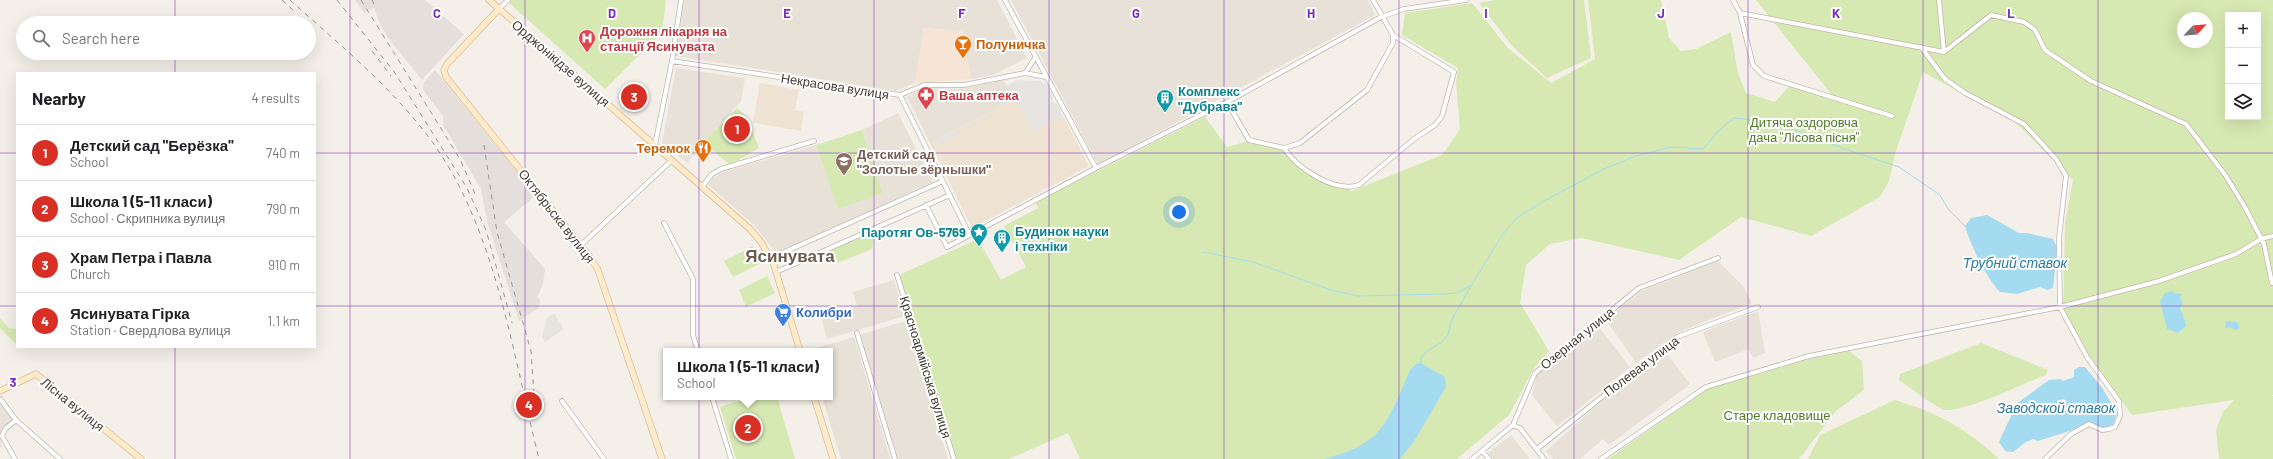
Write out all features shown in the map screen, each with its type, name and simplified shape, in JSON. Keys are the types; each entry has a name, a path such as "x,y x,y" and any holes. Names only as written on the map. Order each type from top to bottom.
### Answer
{"main road":[{"name":"Орджонікідзе вулиця","path":"489,0 750,230 771,258 799,348"},
{"name":"Октябрьска вулиця","path":"499,9 447,64 444,70 446,77 582,245 598,270 662,459"},
{"name":"Лісна вулиця","path":"0,391 36,374 141,459"},
{"path":"815,400 833,459"}],"street":[{"path":"499,9 508,0"},
{"path":"655,145 672,61 681,0"},
{"path":"1005,0 1096,168"},
{"path":"1284,148 1296,164 1314,175 1334,184 1352,187 1359,185 1414,139 1435,125 1442,116 1454,72 1393,35 1381,17 1373,0"},
{"path":"926,205 947,247 1096,168 1227,102 1381,17 1404,9 1466,0"},
{"path":"1732,0 1740,13 1753,65 1764,76 1892,116"},
{"path":"1939,0 1944,52"},
{"path":"1740,13 1921,46 1944,52"},
{"path":"1944,52 1991,15 2024,22 2035,30 2045,50 2091,81 2186,124 2226,176 2261,239 2272,283"},
{"path":"1227,102 1249,140 1284,148 1300,143 1367,90 1393,44 1393,35"},
{"path":"1921,46 1945,79 1965,93 2024,124 2056,159 2066,176 2059,238 2060,307 2087,357 2119,401 2120,416 2115,427 2109,430 2102,430 2089,424 2070,434 2045,459"},
{"path":"1036,58 1024,73 1046,77"},
{"name":"Некрасова вулиця","path":"672,61 900,95 924,85 964,85 1024,73"},
{"path":"900,95 969,234"},
{"path":"702,187 712,174 721,169 814,141"},
{"path":"582,245 672,160"},
{"path":"771,258 943,181"},
{"path":"776,272 950,194"},
{"path":"664,223 693,280 693,335 697,348"},
{"path":"1601,459 1706,387 1809,356 2060,307 2178,275 2236,254 2261,239 2273,236"},
{"name":"Озерная улица","path":"1472,459 1514,425 1535,373 1541,368 1639,288 1718,258"},
{"name":"Красноармійська вулиця","path":"897,274 954,459"},
{"name":"Полевая улица","path":"1537,449 1677,337 1758,307"},
{"path":"857,333 895,459"},
{"path":"0,399 16,420 60,459"},
{"path":"713,400 731,459"},
{"path":"562,401 604,459"},
{"path":"15,459 2,436 5,430 16,420"},
{"path":"1514,425 1520,428 1544,459"},
{"path":"1482,451 1489,459"}],"shaded area":[{"path":"355,0 425,0 464,34 422,80 388,38 380,24 374,8 367,11 365,14"},
{"path":"684,0 997,0 1027,58 993,75 971,79 962,31 924,28 915,83 896,91 675,56"},
{"path":"1011,0 1368,0 1375,15 1098,165"},
{"path":"924,28 962,31 971,79 915,83"},
{"path":"676,68 745,78 741,102 703,142 687,163 662,143"},
{"path":"435,70 536,195 504,222 545,269 543,284 537,298 540,300 539,308 519,321 487,221 481,189 443,125 443,116 423,90 424,82"},
{"path":"1004,80 1014,100 930,143 907,97 924,88 963,89"},
{"path":"1017,80 1040,81 1048,86 1053,97 1053,103 1057,104 1063,116 1033,132 1016,100 1014,100 1006,86"},
{"path":"760,83 799,90 795,110 804,112 801,131 753,123"},
{"path":"1016,99 1033,132 1063,116 1089,166 972,228 930,143"},
{"path":"898,113 933,182 776,253 754,225 708,185 714,177 723,172 816,145 838,208 883,193 862,130"},
{"path":"958,129 956,136 941,144 934,141"},
{"path":"1718,261 1743,286 1752,303 1679,332 1636,363 1606,320 1641,291"},
{"path":"894,280 905,316 827,339 821,317 857,306 853,292"},
{"path":"1758,311 1765,353 1753,358 1749,349 1715,362 1703,332"},
{"path":"554,313 564,329 545,342 542,337 547,318"},
{"path":"906,321 948,459 898,459 859,335"},
{"path":"1598,326 1630,367 1557,426 1532,395 1537,374"},
{"path":"854,337 890,459 841,459 823,400 833,400 833,348 817,348"},
{"path":"1665,351 1690,384 1609,445 1603,439 1580,459 1553,459 1546,451 1614,390"},
{"path":"0,404 14,420 0,433"},
{"path":"0,433 2,447 0,448"},
{"path":"1511,435 1530,459 1493,459 1488,453"}],"green space":[{"path":"512,0 666,0 662,33 605,89 509,3"},
{"path":"1495,0 1584,0 1591,58 1547,78 1513,47 1479,3"},
{"name":"Дитяча оздоровча дача \"Лісова пісня\"","path":"1588,0 1661,0 1669,38 1681,51 1696,49 1731,32 1738,73 1746,93 1775,102 1791,84 1835,99 1756,0 2273,0 2273,395 2271,395 2273,396 2273,459 2219,459 2216,430 2223,412 2234,400 2132,415 2063,320 2065,223 2073,180 2015,122 1923,72 1895,154 1889,181 1880,197 1811,236 1741,217 1679,260 1581,238 1550,244 1526,265 1520,303 1549,351 1534,368 1509,415 1457,459 1080,459 1068,433 1009,459 956,459 899,275 978,239 1001,280 1026,267 1004,226 1038,208 1036,202 1205,117 1227,147 1248,141 1282,150 1302,171 1352,191 1442,155 1460,129 1456,82 1458,68 1402,35 1405,13 1472,3 1508,48 1551,83 1595,59"},
{"path":"737,108 746,116 759,148 730,165 703,142"},
{"path":"862,130 883,193 838,209 816,145"},
{"path":"876,229 872,249 837,263 825,255 826,251"},
{"path":"753,246 761,263 733,277 724,261"},
{"path":"767,276 775,293 746,307 739,290"},
{"path":"0,318 9,328 16,329 16,344 0,328"},
{"path":"1981,343 2048,370 2046,375 1977,403 1951,410 1942,409 1936,406 1899,380 1900,374"},
{"name":"Старе кладовище","path":"1849,351 1862,361 1864,390 1836,411 1799,459 1608,459 1707,389 1809,359"},
{"path":"742,400 778,400 795,459 736,459 720,407"},
{"path":"1895,400 1925,410 1951,423 1987,448 1999,459 1808,459 1820,435"}],"water":[{"name":"Трубний ставок","path":"1987,215 2019,233 2027,233 2053,239 2057,247 2053,288 2047,290 2040,287 2017,294 2000,292 1989,278 1971,243 1965,226 1971,218"},
{"path":"2173,291 2174,293 2181,294 2180,298 2183,303 2180,309 2184,316 2182,317 2185,320 2186,326 2178,333 2167,329 2160,301 2165,293"},
{"path":"2226,321 2237,322 2240,328 2235,330 2229,327 2225,329"},
{"path":"1421,363 1445,377 1446,387 1413,443 1400,459 1324,459 1360,446 1377,433 1394,407 1410,370 1416,364"},
{"name":"Заводской ставок","path":"2079,367 2085,367 2103,389 2117,413 2113,425 2104,428 2088,422 2076,429 2038,441 2033,439 2026,442 2013,452 2005,451 1999,442 2011,416 2009,409 2049,380 2060,379 2063,381 2074,377 2074,370"}],"waterway":[{"path":"1421,363 1421,358 1426,352 1442,342 1448,335 1451,321 1471,286 1502,235 1518,217 1542,202 1604,169 1636,156 1671,147 1703,149 1719,130 1734,118 1773,122 1845,149 1899,167 1940,195 1948,209 1965,226"},
{"path":"1203,252 1253,262 1331,290 1358,296 1456,293 1470,286"}],"railway":[{"path":"282,0 293,10"},
{"path":"290,0 308,16"},
{"path":"337,0 395,73 467,188 486,230 512,323"},
{"path":"361,0 460,159 476,196"},
{"path":"372,0 374,4"},
{"path":"316,23 383,85 401,104 433,143 455,178 472,215 487,254 500,295 539,459"},
{"path":"372,51 391,76"},
{"path":"484,145 497,232 531,351 534,395 538,413"}],"place":[{"name":"Дорожня лікарня на станції Ясинувата","path":"587,53"},
{"name":"Полуничка","path":"963,59"},
{"name":"Храм Петра і Павла","path":"634,97"},
{"name":"Ваша аптека","path":"926,110"},
{"name":"Комплекс \"Дубрава\"","path":"1165,113"},
{"name":"Детский сад \"Берёзка\"","path":"737,129"},
{"name":"Теремок","path":"703,163"},
{"name":"Детский сад \"Золотые зёрнышки\"","path":"844,176"},
{"name":"Паротяг Ов-5769","path":"979,247"},
{"name":"Будинок науки і техніки","path":"1002,253"},
{"name":"Колибри","path":"783,327"},
{"name":"Ясинувата Гірка","path":"529,405"},
{"name":"Школа 1 (5-11 класи)","path":"748,428"}],"district":[{"name":"Ясинувата","path":"790,256"}]}
